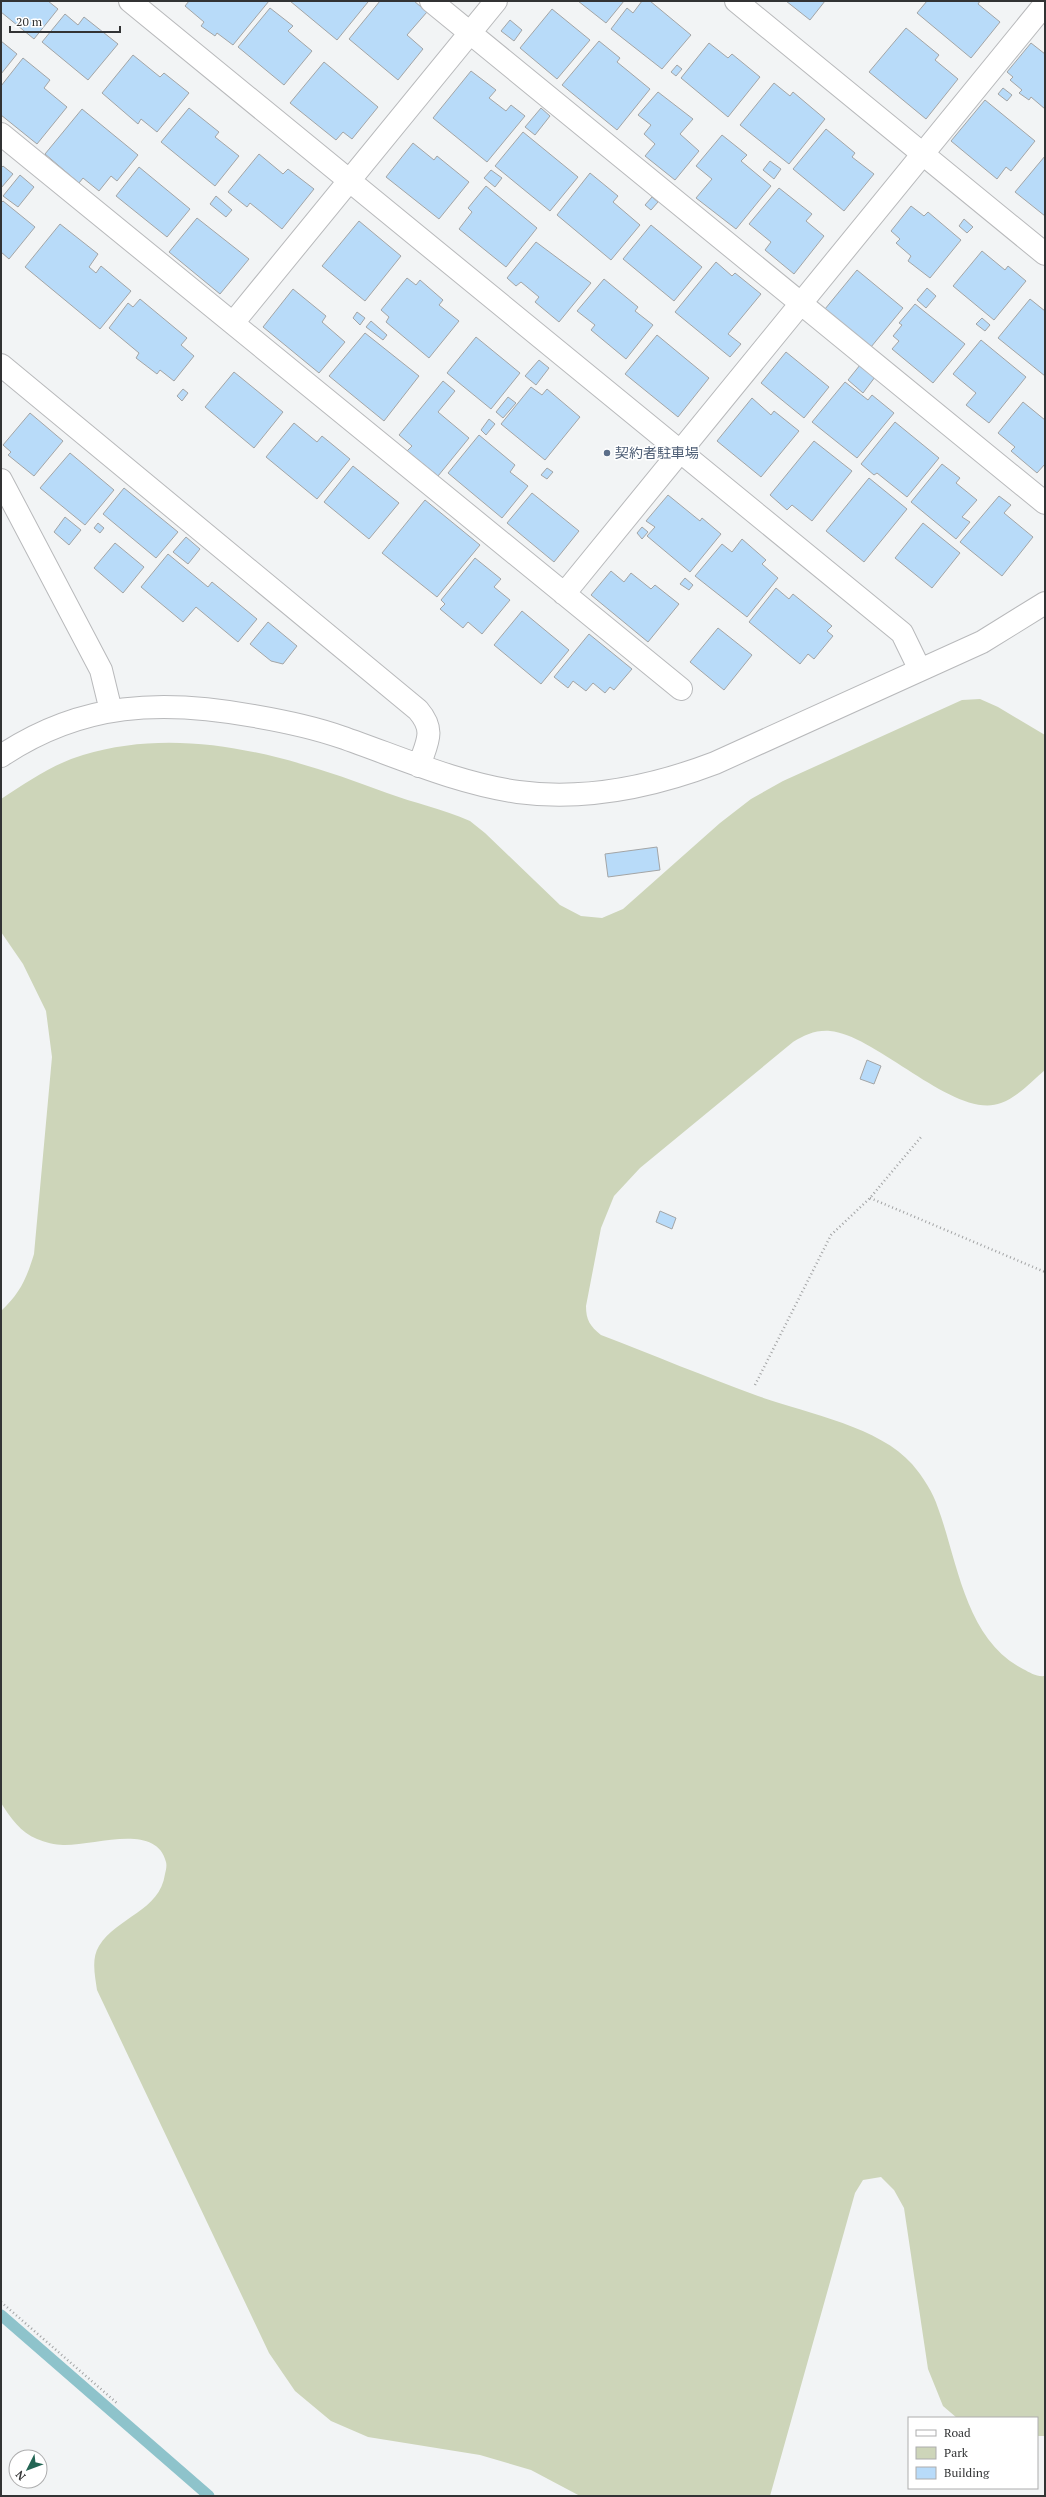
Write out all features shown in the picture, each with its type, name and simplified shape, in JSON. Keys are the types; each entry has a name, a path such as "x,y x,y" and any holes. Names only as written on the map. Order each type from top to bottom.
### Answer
{"street":[{"path":"130,1 902,633 920,670"},
{"path":"431,1 1045,503"},
{"path":"233,323 496,1"},
{"path":"736,1 1045,254"},
{"path":"564,594 1045,4 1042,1"},
{"path":"1,134 681,689"},
{"path":"1,365 418,710 427,720 430,734 420,766"},
{"path":"1,480 101,670 111,711"},
{"path":"1,756 23,742 71,721 111,711 171,705 221,710 284,721 339,736 420,766 479,784 519,792 558,795 598,793 638,787 677,777 715,763 982,642 1045,603"}],"path":[{"path":"755,1385 831,1235 870,1198 921,1137"},
{"path":"870,1198 1045,1272"},
{"path":"1,2302 118,2404"}],"green space":[{"path":"980,699 998,707 1045,735 1045,1070 1013,1097 1001,1103 983,1105 962,1100 940,1089 870,1046 849,1036 825,1031 815,1032 802,1037 793,1042 640,1168 614,1196 601,1228 586,1306 589,1322 601,1335 758,1396 861,1430 898,1451 916,1469 933,1496 945,1529 966,1598 988,1639 1004,1656 1023,1669 1036,1675 1045,1676 1045,2436 1038,2436 1038,2417 956,2417 943,2406 928,2369 904,2208 894,2190 881,2177 863,2180 855,2193 770,2496 580,2496 531,2470 480,2455 368,2437 331,2421 295,2391 269,2353 97,1990 94,1962 99,1946 116,1928 137,1913 155,1897 161,1887 166,1868 166,1862 160,1850 150,1843 137,1839 107,1840 63,1845 46,1842 31,1836 21,1829 1,1803 1,1311 22,1286 34,1254 52,1057 46,1011 23,964 1,932 1,799 40,774 61,763 83,755 121,746 160,743 199,744 237,749 276,757 313,768 470,821 485,833 560,905 581,916 602,918 623,909 720,823 751,799 783,781 962,700"}],"building":[{"path":"1,1 48,1 58,9 34,39 1,12"},
{"path":"189,1 269,1 233,45 217,33 215,36 201,26 204,22 185,6"},
{"path":"290,1 366,1 368,2 337,40"},
{"path":"380,1 414,1 427,12 407,35 423,49 398,80 349,39"},
{"path":"578,1 624,1 606,23"},
{"path":"642,1 650,1 691,35 662,69 611,29 627,8 633,13"},
{"path":"786,1 825,1 810,20"},
{"path":"927,1 980,1 978,4 1000,22 971,58 917,13"},
{"path":"270,8 293,26 288,31 312,51 284,85 238,47"},
{"path":"552,9 590,40 557,79 520,48"},
{"path":"65,14 78,25 84,17 118,44 88,80 42,42"},
{"path":"510,20 522,30 514,41 501,31"},
{"path":"906,28 939,55 935,60 958,79 926,119 869,72"},
{"path":"1,41 17,54 1,74"},
{"path":"599,41 620,58 617,62 650,89 617,130 562,85"},
{"path":"709,43 728,58 732,54 760,77 728,117 681,78"},
{"path":"1031,43 1045,54 1045,109 1031,97 1029,100 1019,93 1022,90 1010,80 1013,77 1007,72"},
{"path":"133,55 160,77 164,73 189,93 157,132 141,119 138,124 102,93"},
{"path":"23,58 50,80 44,88 67,107 37,144 1,115 1,86"},
{"path":"324,62 378,107 352,139 343,132 336,140 290,103"},
{"path":"677,65 682,69 676,76 671,72"},
{"path":"471,71 496,90 489,98 506,111 511,105 525,116 487,162 433,118"},
{"path":"774,83 790,96 793,92 825,119 789,164 740,125"},
{"path":"1003,88 1012,95 1007,101 998,94"},
{"path":"658,92 693,119 680,134 699,151 675,180 645,156 655,144 644,134 651,125 638,115"},
{"path":"985,100 1035,141 1011,171 1006,167 997,179 951,141"},
{"path":"189,108 219,132 215,137 239,156 215,186 161,142"},
{"path":"541,108 550,116 535,135 525,127"},
{"path":"82,109 138,155 117,181 111,176 99,191 83,178 79,183 45,154"},
{"path":"826,129 855,153 852,157 874,174 844,211 793,169"},
{"path":"523,132 578,177 550,211 495,166"},
{"path":"722,135 747,155 741,161 771,186 736,229 696,198 712,179 696,166"},
{"path":"413,143 434,160 437,156 469,182 439,219 386,177"},
{"path":"259,154 283,174 288,169 314,189 282,229 250,203 247,207 228,192"},
{"path":"1045,156 1045,216 1015,192"},
{"path":"770,161 781,169 774,179 763,170"},
{"path":"3,166 13,174 1,188 1,168"},
{"path":"139,167 190,209 167,237 116,196"},
{"path":"491,170 502,178 495,187 484,178"},
{"path":"590,173 618,196 613,202 640,225 611,260 557,215"},
{"path":"20,175 34,187 18,207 3,196"},
{"path":"486,186 537,228 506,267 459,229 472,212 468,208"},
{"path":"779,188 812,214 806,221 824,236 794,274 765,250 771,242 749,224"},
{"path":"216,196 232,210 226,217 210,204"},
{"path":"652,197 658,202 651,210 645,205"},
{"path":"3,201 35,227 9,259 1,252 1,203"},
{"path":"911,206 924,216 928,212 961,240 930,278 908,261 911,256 896,243 900,239 891,231"},
{"path":"197,218 249,259 220,294 169,252"},
{"path":"964,219 973,227 967,233 959,226"},
{"path":"359,221 401,256 365,301 322,266"},
{"path":"60,224 98,254 89,267 96,273 101,266 131,291 100,329 25,267"},
{"path":"651,225 702,267 674,301 623,259"},
{"path":"536,242 591,283 559,322 535,302 539,297 521,282 516,286 507,278"},
{"path":"982,251 1005,270 1008,266 1026,281 994,320 953,286"},
{"path":"716,262 732,276 735,273 761,294 728,334 741,344 730,357 675,312"},
{"path":"857,270 903,308 871,347 825,309"},
{"path":"407,278 416,285 420,280 443,300 439,305 459,321 429,358 386,322 389,317 381,310"},
{"path":"604,279 638,307 635,311 653,325 626,359 591,330 595,325 577,311"},
{"path":"927,288 936,296 926,308 917,300"},
{"path":"293,289 326,316 322,322 345,342 319,373 263,327"},
{"path":"140,299 187,338 181,345 194,356 174,381 160,370 157,374 136,358 139,353 109,328 128,303 133,307"},
{"path":"1030,299 1045,311 1045,376 998,338"},
{"path":"915,304 965,344 933,383 892,349 899,341 893,336 902,325 899,323"},
{"path":"357,312 365,318 360,325 353,318"},
{"path":"982,318 990,325 985,331 976,324"},
{"path":"371,321 387,335 383,340 366,327"},
{"path":"365,333 419,376 384,421 329,376"},
{"path":"657,335 709,378 678,417 625,374"},
{"path":"476,337 520,373 491,409 447,373"},
{"path":"981,340 1026,377 989,423 966,405 976,393 953,374"},
{"path":"786,352 829,387 804,418 761,383"},
{"path":"539,360 549,368 536,385 525,376"},
{"path":"860,365 875,377 863,393 848,380"},
{"path":"234,372 283,412 254,448 205,407"},
{"path":"443,381 455,391 438,412 469,438 438,476 407,451 412,446 399,435"},
{"path":"845,382 868,400 872,395 894,413 857,458 812,422"},
{"path":"531,387 542,395 547,389 580,417 545,460 501,424"},
{"path":"183,389 188,393 182,401 177,396"},
{"path":"508,397 516,403 503,418 496,412"},
{"path":"752,398 771,415 774,411 799,431 761,477 717,441"},
{"path":"1023,402 1045,420 1045,464 1037,473 1011,451 1015,447 998,433"},
{"path":"30,413 63,441 34,476 8,455 11,452 3,445"},
{"path":"489,419 495,424 486,435 481,430"},
{"path":"895,422 939,458 907,497 877,473 874,475 861,464"},
{"path":"294,423 317,442 322,436 350,459 317,499 266,457"},
{"path":"479,435 515,465 510,472 528,486 502,518 448,473"},
{"path":"814,441 852,471 812,521 792,505 787,510 770,495"},
{"path":"70,453 114,490 85,525 40,488"},
{"path":"942,464 960,478 956,483 977,500 962,517 970,522 956,539 911,502"},
{"path":"353,466 399,503 369,539 324,502"},
{"path":"547,468 553,472 547,479 541,475"},
{"path":"869,478 907,509 864,562 826,531"},
{"path":"124,488 178,532 156,558 103,514"},
{"path":"532,493 579,531 554,562 507,523"},
{"path":"668,495 700,521 702,518 721,534 690,572 647,536 655,527 646,521"},
{"path":"999,496 1011,505 1004,513 1033,537 1002,576 960,542"},
{"path":"425,500 480,545 437,597 382,553"},
{"path":"65,517 81,530 69,545 54,532"},
{"path":"98,523 104,528 100,533 94,528"},
{"path":"923,523 960,553 932,588 895,558"},
{"path":"642,527 648,532 642,539 637,533"},
{"path":"186,537 200,549 188,564 173,552"},
{"path":"742,539 766,560 762,564 778,578 747,617 695,576 722,544 732,552"},
{"path":"115,543 144,567 123,593 94,568"},
{"path":"168,554 208,587 212,582 257,619 238,642 196,607 183,622 141,587"},
{"path":"475,558 501,579 494,587 510,600 482,634 468,622 463,628 440,609 445,604 441,600"},
{"path":"611,571 624,582 631,573 651,589 655,585 679,604 648,642 591,595"},
{"path":"685,578 693,585 689,590 680,584"},
{"path":"776,588 789,599 793,594 832,626 827,631 833,636 814,659 808,654 800,664 749,622"},
{"path":"522,611 569,650 541,684 494,645"},
{"path":"268,622 297,646 283,664 271,661 250,644"},
{"path":"718,628 752,655 724,690 690,662"},
{"path":"589,634 632,669 614,690 610,687 605,693 593,683 586,691 573,681 568,688 554,677"},
{"path":"657,847 660,870 608,877 605,854"},
{"path":"867,1060 881,1066 874,1084 860,1079"},
{"path":"660,1211 676,1218 672,1229 656,1222"}],"waterway":[{"path":"1,2315 209,2496"}],"place":[{"name":"契約者駐車場","path":"607,453"}]}
